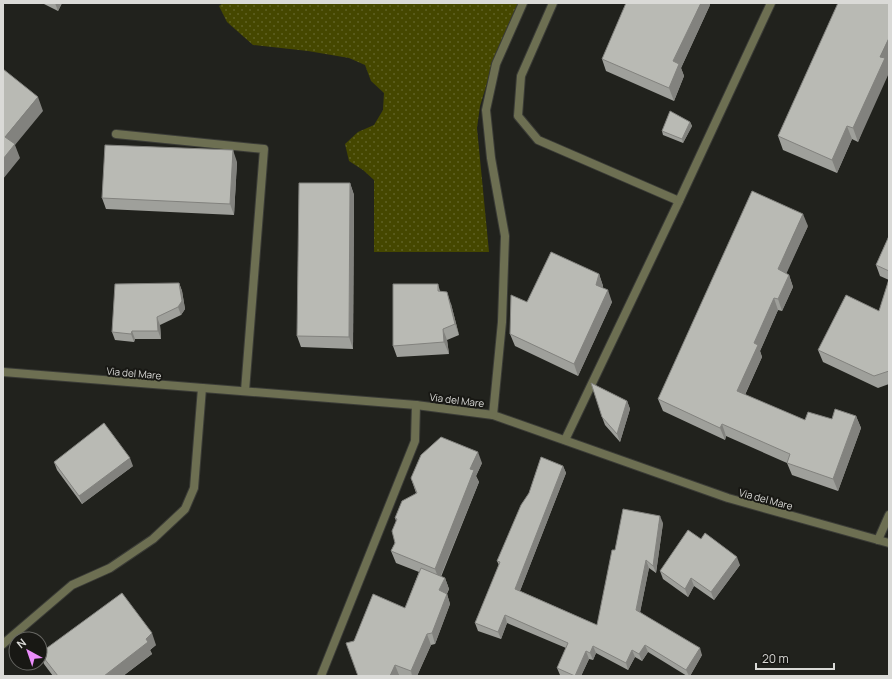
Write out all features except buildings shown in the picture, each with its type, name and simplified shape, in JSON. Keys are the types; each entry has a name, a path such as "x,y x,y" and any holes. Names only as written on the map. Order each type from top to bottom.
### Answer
{"street":[{"path":"493,415 502,322 506,236 492,158 486,110 496,64 523,3"},
{"path":"553,3 521,76 518,116 538,140 679,201"},
{"path":"564,440 679,201 771,3"},
{"path":"116,134 264,149 245,391"},
{"name":"Via del Mare","path":"3,372 416,405 493,415 728,498 889,544"},
{"path":"3,644 72,585 110,568 153,539 185,509 194,488 202,388"},
{"path":"321,676 415,441 416,405"},
{"path":"878,540 889,516"}],"shaded area":[{"path":"223,3 518,3 497,51 480,106 477,128 489,252 374,252 374,180 363,170 349,161 345,144 358,132 374,125 383,110 384,93 371,81 365,65 349,58 308,51 253,45 227,22 219,6"}]}
